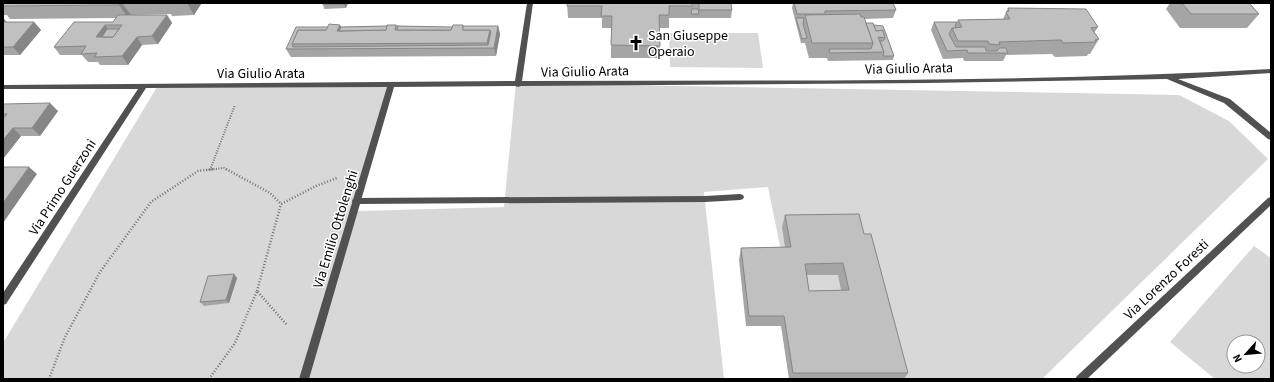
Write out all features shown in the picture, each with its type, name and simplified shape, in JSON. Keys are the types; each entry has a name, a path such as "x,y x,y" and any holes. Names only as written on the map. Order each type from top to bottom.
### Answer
{"street":[{"path":"518,85 530,3"},
{"name":"Via Giulio Arata","path":"3,87 391,86 1167,78 1271,71"},
{"name":"Via Giulio Arata","path":"1167,78 1228,101 1271,137"},
{"name":"Via Emilio Ottolenghi","path":"304,379 391,86"},
{"name":"Via Primo Guerzoni","path":"3,301 143,87"},
{"path":"356,200 705,199 740,197"},
{"name":"Via Lorenzo Foresti","path":"1080,379 1271,200"}],"path":[{"path":"210,170 235,105"},
{"path":"49,379 65,338 100,272 151,202 198,171 224,168 270,194 281,204"},
{"path":"209,379 235,343 257,291 281,204 316,186 337,178"},
{"path":"257,291 287,325"}],"shaded area":[{"path":"669,33 758,33 763,68 670,67"},
{"path":"516,83 1179,95 1229,121 1268,159 1042,379 807,379 768,187 704,192 724,379 3,379 3,343 157,87 388,84 358,211 504,207"},
{"path":"1254,246 1271,258 1271,379 1215,379 1170,342"}],"building":[{"path":"3,3 121,3 119,5 3,6"},
{"path":"344,3 344,4 323,4"},
{"path":"567,3 692,3 692,6 669,6 669,15 659,15 660,46 611,45 612,16 601,16 602,6 567,6"},
{"path":"699,3 731,3 732,10 699,10"},
{"path":"794,3 893,3 896,10 825,11 825,14 797,14"},
{"path":"1182,3 1249,3 1259,14 1191,14"},
{"path":"1008,8 1086,9 1098,27 1091,28 1099,39 1095,40 1096,42 1063,43 1061,40 999,42 1000,45 989,44 988,41 958,41 952,28 962,27 958,20 1010,19 1006,12 1009,11"},
{"path":"692,9 698,9 699,14 691,14"},
{"path":"860,14 861,17 864,17 873,43 812,43 805,15"},
{"path":"118,15 167,15 152,36 137,37 122,56 94,57 97,53 81,54 86,46 54,47 74,22 113,22","holes":["105,25 122,25 113,37 96,37"]},
{"path":"796,18 804,18 803,24 807,38 802,39"},
{"path":"3,22 34,22 13,47 3,47"},
{"path":"934,22 957,22 955,26 956,28 952,28 949,34 956,47 985,47 986,51 997,51 999,48 1006,48 1008,53 968,53 967,50 947,51"},
{"path":"866,23 873,23 876,31 883,30 885,38 878,37 884,52 830,53 829,49 871,49 873,43"},
{"path":"329,24 340,25 337,31 386,30 387,25 396,25 395,30 451,30 453,25 463,25 463,30 490,30 487,43 292,44 298,30 326,30"},
{"path":"874,25 883,26 894,56 883,56 884,52 880,41 883,41 885,38 883,30 876,31"},
{"path":"387,26 386,30 339,31 341,27"},
{"path":"398,26 452,27 451,30 397,30"},
{"path":"463,26 498,26 494,48 286,49 296,27 328,27 326,30 298,30 292,44 293,47 488,45 491,32 490,30 463,30"},
{"path":"107,29 119,29 113,37 102,37"},
{"path":"50,103 32,128 13,128 3,140 3,119 7,114 3,114 3,104"},
{"path":"3,167 29,167 3,203"},
{"path":"859,214 864,234 871,234 908,373 793,373 784,316 749,316 741,248 791,247 785,215","holes":["843,263 849,290 809,291 805,264"]},
{"path":"234,274 226,300 200,302 208,276"}],"place":[{"name":"San Giuseppe Operaio","path":"636,43"}]}
